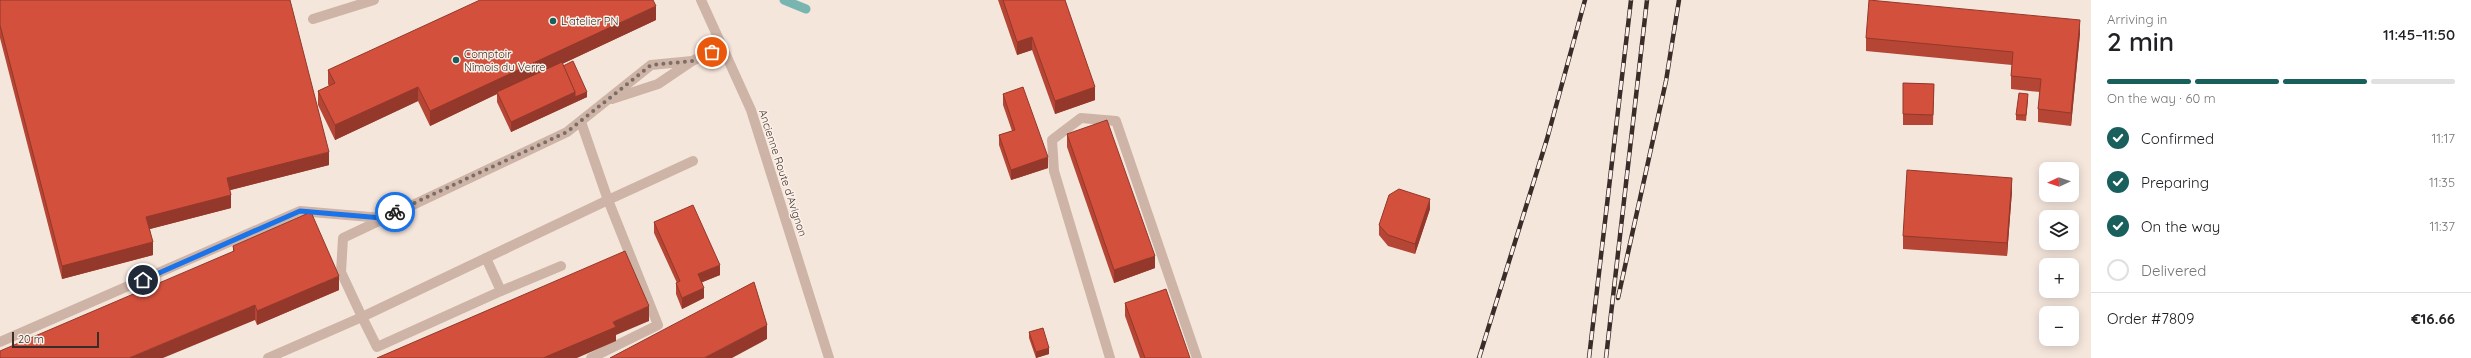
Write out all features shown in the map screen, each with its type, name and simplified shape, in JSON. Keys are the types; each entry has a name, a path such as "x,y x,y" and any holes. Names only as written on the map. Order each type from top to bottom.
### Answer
{"street":[{"path":"313,19 374,0"},
{"name":"Ancienne Route d'Avignon","path":"701,0 751,110 830,358"},
{"path":"605,101 658,84 692,61 722,47"},
{"path":"561,266 500,291 377,347 341,272 343,238 432,194 567,132 582,122 605,101 651,65 692,61"},
{"path":"1110,358 1054,171 1052,140 1081,118 1116,120 1197,358"},
{"path":"582,122 608,200 658,325 590,358"},
{"path":"268,358 362,317 693,161"},
{"path":"0,342 300,211 382,218"},
{"path":"486,258 500,291"}],"building":[{"path":"0,0 290,0 329,152 227,178 231,195 146,217 153,242 62,266 0,25"},
{"path":"480,0 653,0 656,6 430,111 418,87 335,125 318,91 335,83 328,70"},
{"path":"1003,0 1065,0 1095,87 1055,101 1032,37 1017,42"},
{"path":"1869,0 2080,20 2071,113 2038,109 2041,79 2011,76 2013,52 1866,38"},
{"path":"573,61 587,92 575,97 575,92 563,66"},
{"path":"562,62 575,92 511,122 497,92"},
{"path":"1903,83 1934,84 1933,115 1903,114"},
{"path":"1023,87 1048,157 1011,170 999,135 1015,130 1003,94"},
{"path":"2019,93 2028,94 2026,115 2016,115"},
{"path":"1107,120 1155,256 1114,270 1067,134"},
{"path":"1907,170 2012,178 2007,243 1903,236"},
{"path":"1399,189 1430,199 1415,244 1388,235 1379,225 1389,195"},
{"path":"693,205 720,265 698,274 704,288 682,298 676,283 680,281 654,222"},
{"path":"311,212 339,276 257,311 255,305 129,358 0,358 0,351 234,251 233,246"},
{"path":"625,251 649,306 613,322 616,327 543,358 377,358"},
{"path":"754,282 767,325 704,358 610,358"},
{"path":"1166,289 1190,358 1145,358 1125,303"},
{"path":"1043,328 1049,348 1036,352 1029,332"}],"waterway":[{"path":"784,0 806,9"}],"railway":[{"path":"1479,358 1547,139 1585,0"},
{"path":"1589,358 1631,0"},
{"path":"1606,358 1647,0"},
{"path":"1618,298 1666,81 1679,0"}],"way so far":[{"path":"395,212 567,132 582,122 605,101 651,65 692,61 712,52"}],"place":[{"name":"L'atelier PN","path":"553,21"},
{"name":"Comptoir Nîmois du Verre","path":"456,60"}],"route":[{"path":"143,280 300,211 382,218 395,212"}]}
